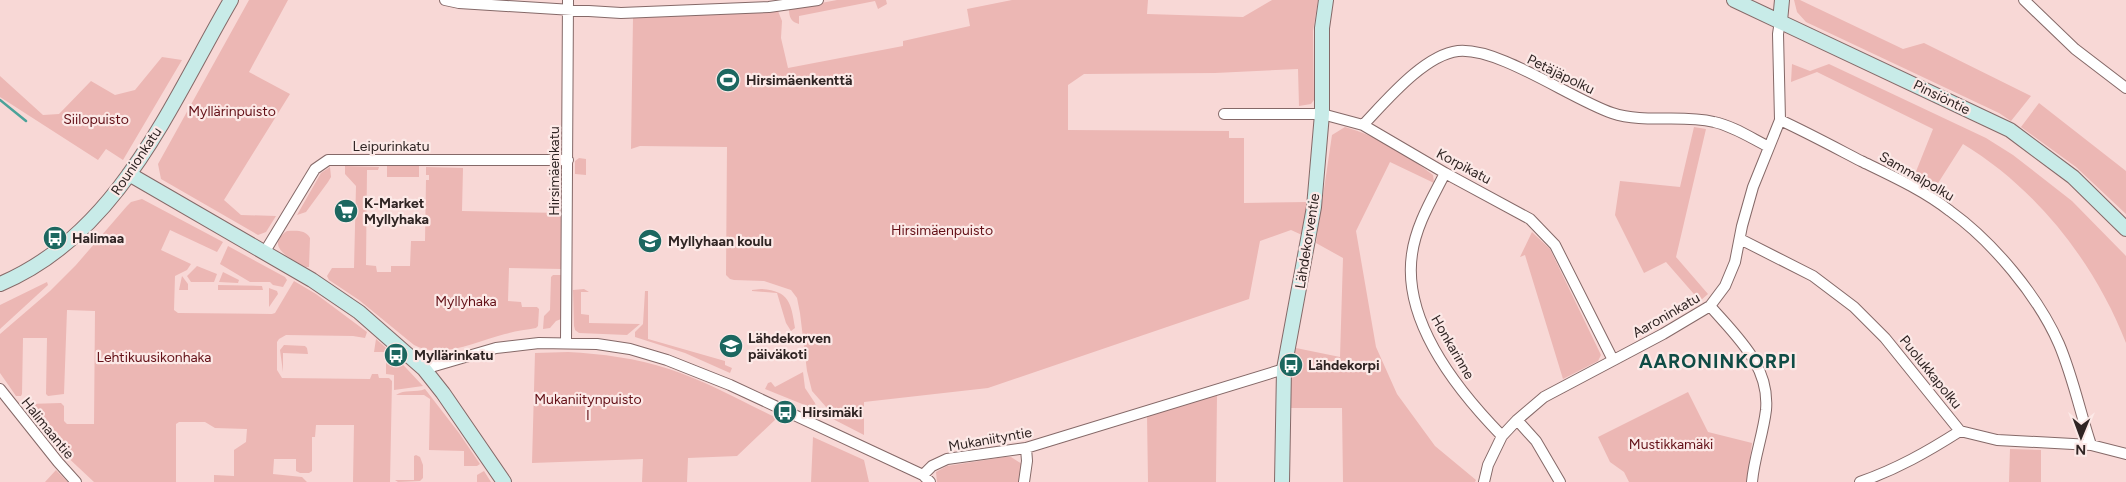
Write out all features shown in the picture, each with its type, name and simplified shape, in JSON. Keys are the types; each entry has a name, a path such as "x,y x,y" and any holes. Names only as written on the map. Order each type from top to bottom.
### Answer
{"street":[{"name":"Rounionkatu","path":"0,284 38,266 76,237 107,203 146,149 231,0"},
{"path":"445,0 568,5 621,13 818,0"},
{"name":"Lähdekorventie","path":"1282,482 1284,369 1314,207 1322,114 1322,28 1326,0"},
{"name":"Pinsiöntie","path":"1734,0 2010,130 2073,177 2126,230"},
{"path":"1780,21 1782,0"},
{"path":"2024,0 2075,49 2126,88"},
{"name":"Hirsimäenkatu","path":"566,342 568,5"},
{"name":"Aaroninkatu","path":"1484,482 1488,466 1502,436 1544,397 1663,334 1710,306 1725,286 1734,262 1753,187 1780,120 1778,34 1780,21"},
{"name":"Petäjäpolku","path":"1363,125 1395,92 1425,67 1437,59 1457,51 1472,52 1505,62 1611,113 1646,119 1714,122 1728,126 1769,147"},
{"name":"Korpikatu","path":"1224,114 1322,114 1363,125 1445,173 1505,203 1530,219 1555,245 1613,360"},
{"name":"Sammalpolku","path":"1780,120 1910,185 1951,211 1984,240 2016,275 2037,305 2059,343 2091,445"},
{"name":"Leipurinkatu","path":"264,253 315,169 328,160 568,160"},
{"name":"Honkarinne","path":"1445,173 1420,224 1412,254 1412,283 1418,312 1433,345 1456,383 1479,412 1502,436"},
{"path":"129,174 312,280 359,312 424,368 504,482"},
{"name":"Puolukkapolku","path":"1740,239 1813,276 1854,307 1886,338 1960,431 1997,440 2091,445 2126,454"},
{"path":"1710,306 1734,331 1754,359 1765,384 1766,410 1752,482"},
{"name":"Mukaniityntie","path":"424,368 496,348 539,343 597,344 630,349 683,366 757,397 927,479 932,466 947,459 1026,448 1284,369"},
{"name":"Halimaantie","path":"0,389 76,482"},
{"path":"1518,420 1536,441 1560,482"},
{"path":"1860,482 1890,472 1918,458 1960,431"},
{"path":"1024,482 1027,461 1026,448"}],"green space":[{"name":"Myllärinpuisto","path":"249,0 288,0 249,72 290,94 224,200 241,215 276,216 266,232 258,235 161,179 158,164"},
{"path":"837,0 886,0 887,4 878,9 875,1 799,16 799,24 790,17 789,9"},
{"name":"Hirsimäenpuisto","path":"1012,0 1148,0 1147,14 1243,17 1272,0 1318,0 1313,31 1314,100 1311,104 1299,106 1298,69 1215,73 1084,74 1068,85 1068,130 1229,131 1229,138 1244,138 1244,203 1309,202 1302,235 1291,230 1260,241 1249,299 988,388 864,402 864,435 831,418 827,408 812,391 807,371 797,298 791,290 764,281 734,280 726,275 727,147 640,146 631,149 633,18 778,11 782,21 781,38 788,68 903,46 903,41 970,26 967,9"},
{"path":"1794,0 1800,0 1903,49 1924,43 2031,96 2011,121 1999,113 1806,22 1797,12"},
{"name":"Siilopuisto","path":"162,57 182,60 123,160 106,149 98,160 0,97 0,76 43,115 59,114 91,81 115,95 135,90"},
{"path":"1792,64 1810,71 1829,64 1986,138 2013,155 2072,201 2126,256 2126,343 2098,284 2080,256 2060,230 2015,182 1963,144 1933,191 1913,179 1933,129 1817,72 1791,82"},
{"path":"2039,103 2126,171 2126,214 2076,167 2021,127"},
{"path":"1345,127 1391,146 1433,175 1434,183 1390,162 1356,231 1376,347 1397,394 1435,446 1476,480 1475,482 1343,482 1342,408 1290,408 1292,360 1296,348 1340,357 1343,258 1316,243 1332,135"},
{"path":"1694,127 1706,129 1676,257 1708,294 1700,301 1666,262 1644,273 1615,215 1620,181 1680,187"},
{"path":"579,158 586,159 586,175 575,174 575,161"},
{"name":"Myllyhaka","path":"345,166 379,167 378,170 367,170 366,265 376,266 377,272 391,272 391,266 410,266 411,241 425,241 426,180 429,180 429,175 426,175 426,167 463,168 462,211 562,213 562,269 509,268 508,301 521,302 522,307 537,307 539,309 538,326 459,348 436,351 425,349 414,345 359,300 329,280 327,276 332,268 354,268 356,186 345,174"},
{"path":"387,166 419,166 419,177 387,177"},
{"path":"330,167 331,177 328,182 306,212 297,215 321,173"},
{"name":"Lehtikuusikonhaka","path":"142,199 223,242 217,252 170,230 161,250 191,264 187,270 175,276 174,310 178,313 272,314 275,313 294,281 316,294 367,332 365,338 353,336 286,335 277,342 277,370 282,378 370,379 372,374 378,374 379,378 389,378 392,381 390,482 353,482 354,425 316,425 315,437 312,437 312,471 309,473 296,471 296,459 274,459 273,474 302,477 307,482 214,482 214,475 234,476 234,450 246,442 247,429 215,428 205,422 179,422 176,424 176,482 94,482 62,452 27,409 28,404 61,403 64,406 64,421 67,424 94,424 95,311 67,310 64,394 48,396 46,394 47,338 23,338 22,394 21,396 16,396 0,373 0,334 50,291 76,265 131,202"},
{"path":"287,231 303,232 310,238 309,267 288,257 279,248 278,242 280,237"},
{"path":"1532,232 1550,249 1601,355 1598,361 1563,379 1525,255 1520,257"},
{"path":"228,246 285,277 287,280 283,287 273,285 270,282 250,282 220,264"},
{"path":"197,266 217,274 214,282 191,282 187,276"},
{"path":"223,272 239,280 238,283 219,282"},
{"path":"553,275 562,275 561,319 556,321 550,328 543,329 544,316 550,310 551,277"},
{"path":"182,276 188,284 188,290 179,290"},
{"path":"47,282 48,285 0,329 0,305"},
{"path":"218,285 262,286 263,290 218,290"},
{"path":"269,288 277,291 278,294 269,307"},
{"path":"584,289 589,292 581,292 581,314 589,315 589,323 640,324 627,335 579,333 575,330 574,326 573,290"},
{"path":"761,289 778,292 783,295 790,305 795,328 791,331 786,323 777,293 752,291"},
{"path":"645,291 648,291 648,339 725,361 725,365 732,368 730,373 685,353 635,337 635,332 643,324"},
{"path":"376,339 423,386 394,390 394,375 386,374 386,352 374,352"},
{"path":"284,345 305,346 308,354 283,353 283,372 280,350"},
{"name":"Mukaniitynpuisto I","path":"568,352 619,357 669,369 710,385 777,418 737,456 688,458 687,482 642,482 643,459 532,463 535,353"},
{"path":"803,372 805,388 815,403 817,410 765,389 768,383 771,382 775,387"},
{"path":"425,389 480,464 477,466 464,466 464,451 429,450 430,399 424,395 396,395 403,392"},
{"name":"Mustikkamäki","path":"1688,392 1708,432 1752,443 1747,482 1629,482 1624,472 1610,462 1598,437"},
{"path":"1217,395 1216,482 1148,482 1147,415"},
{"path":"813,437 864,460 869,482 811,482"},
{"path":"2010,449 2041,450 2041,482 2009,482"},
{"path":"414,456 420,457 423,465 423,478 420,481 398,482 395,480 414,480"},
{"path":"1011,457 1022,464 1020,482 937,482 936,472 947,466"},
{"path":"56,470 68,482 45,482"},
{"path":"484,471 491,482 477,482 477,475"}],"waterway":[{"path":"0,100 26,121"}],"place":[{"name":"Hirsimäenkenttä","path":"728,80"},
{"name":"K-Market Myllyhaka","path":"346,211"},
{"name":"Halimaa","path":"55,238"},
{"name":"Myllyhaan koulu","path":"650,241"},
{"name":"Lähdekorven päiväkoti","path":"731,346"},
{"name":"Myllärinkatu","path":"396,355"},
{"name":"Lähdekorpi","path":"1291,365"},
{"name":"Hirsimäki","path":"785,412"}],"district":[{"name":"AARONINKORPI","path":"1718,361"}]}
